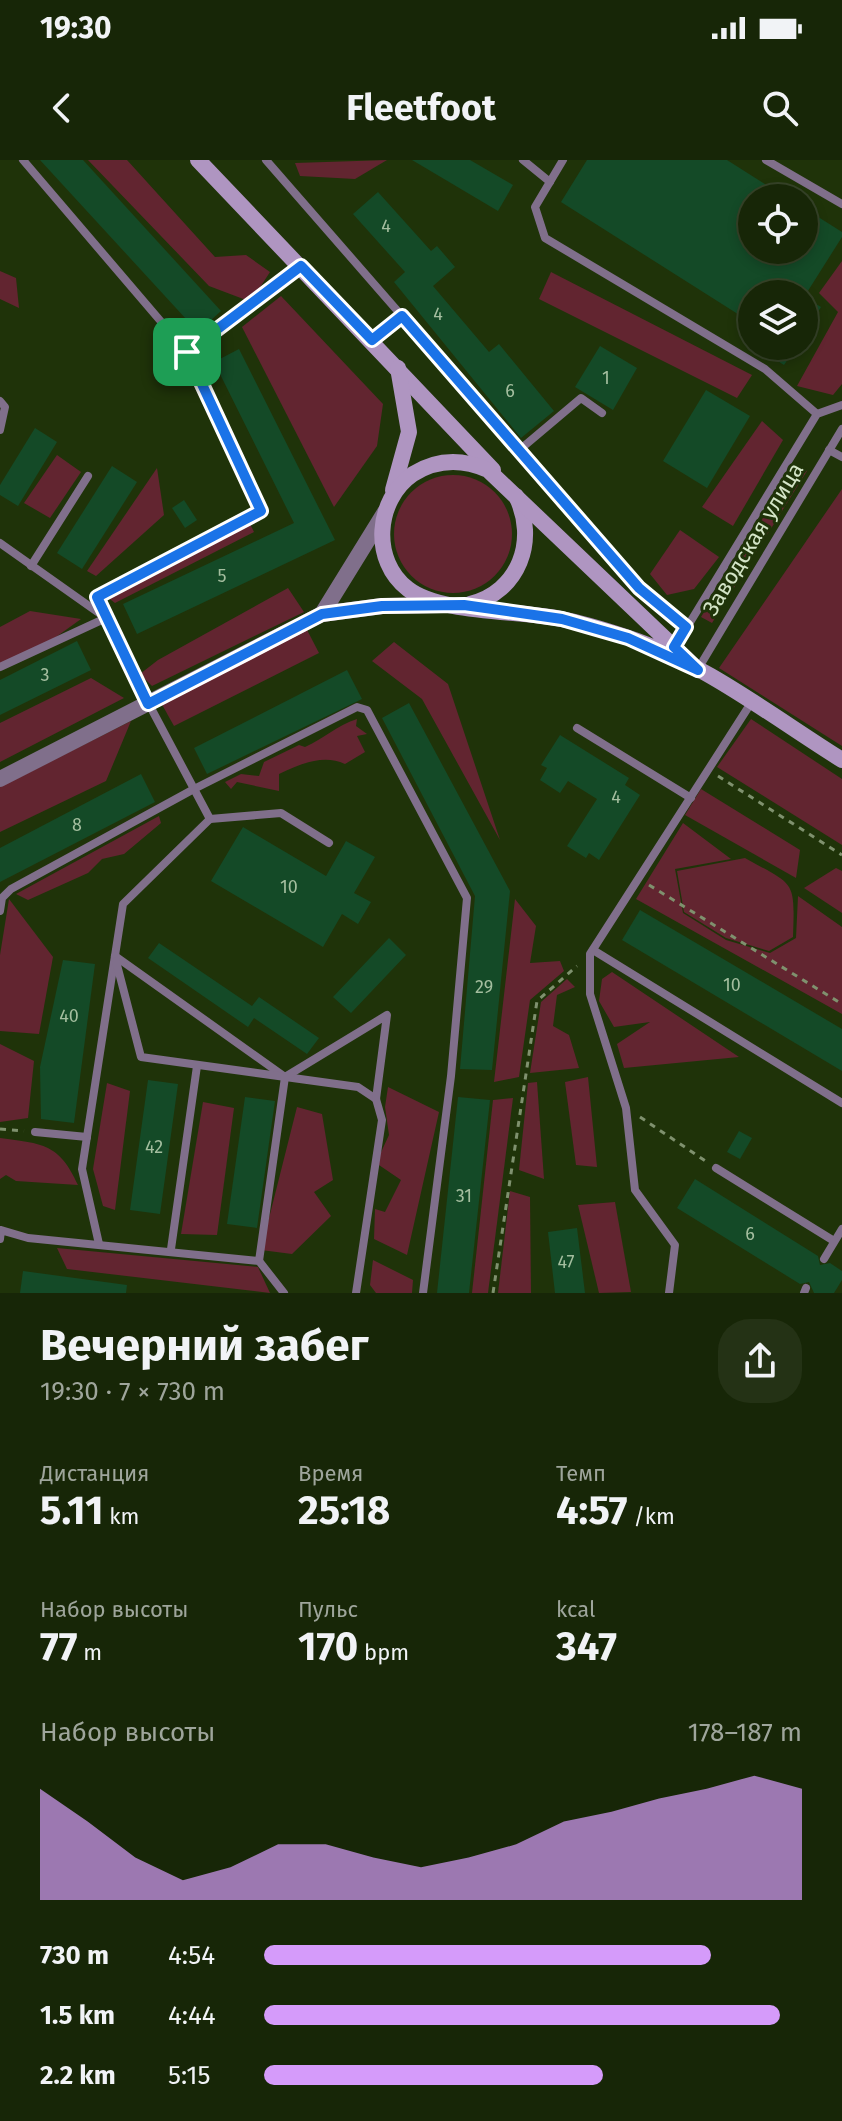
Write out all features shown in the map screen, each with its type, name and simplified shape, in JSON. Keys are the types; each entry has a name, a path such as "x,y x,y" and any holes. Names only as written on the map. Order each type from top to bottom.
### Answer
{"main road":[{"path":"198,160 506,484 698,670"},
{"path":"398,367 409,432 381,532 384,552 392,571 405,587 421,599 441,605 464,605 562,619 628,638 698,670 842,760"},
{"path":"387,506 420,470 447,462 475,464 506,484 522,508 525,522 526,536 520,564 503,587 478,602 464,605"}],"street":[{"path":"322,614 387,506"},
{"path":"0,779 322,614 382,606 441,605"}],"lane":[{"path":"23,160 187,352 261,511 97,597 148,704 210,819"},
{"path":"266,160 517,452 639,588 686,627"},
{"path":"523,160 550,182"},
{"path":"563,160 535,207 545,238 765,369 817,414"},
{"path":"766,160 842,204"},
{"path":"187,352 301,266"},
{"path":"372,340 402,316"},
{"path":"517,452 581,398 602,413"},
{"path":"0,401 5,407 0,430"},
{"path":"674,647 817,414 842,405"},
{"name":"Заводская улица","path":"698,670 842,429"},
{"path":"829,450 842,457"},
{"path":"31,566 88,476"},
{"path":"0,543 106,618"},
{"path":"0,667 106,618"},
{"path":"669,1293 675,1245 635,1190 626,1108 590,994 592,952 751,703"},
{"path":"0,911 2,898 11,889 194,789 357,707 367,710 467,898 451,1076 423,1293"},
{"path":"577,728 691,798"},
{"path":"99,1244 82,1169 123,904 210,819 281,813 329,843"},
{"path":"592,952 842,1103"},
{"path":"115,956 141,1057 358,1087 376,1099"},
{"path":"115,956 285,1077"},
{"path":"285,1077 387,1015 376,1099 382,1120 356,1293"},
{"path":"171,1249 197,1066"},
{"path":"259,1261 285,1077"},
{"path":"35,1132 87,1137"},
{"path":"716,1168 834,1241"},
{"path":"824,1259 842,1229"},
{"path":"0,1239 0,1230 28,1238 171,1249 259,1261 284,1293"}],"path":[{"path":"709,770 842,855"},
{"path":"639,879 842,1004"},
{"path":"493,1293 537,1001 592,952"},
{"path":"626,1108 716,1168"},
{"path":"0,1129 35,1132"}],"shaded area":[{"path":"88,160 127,160 215,257 246,255 270,272 255,295 246,300 209,286"},
{"path":"387,160 355,179 300,176 295,163"},
{"path":"842,261 842,384 833,395 797,386 811,360 818,360 818,348 838,312 819,293"},
{"path":"0,271 16,278 19,308 0,299"},
{"path":"551,272 752,375 737,398 539,299"},
{"path":"281,296 383,404 377,446 334,507 242,327"},
{"path":"762,421 783,440 733,526 702,507"},
{"path":"57,455 81,472 50,518 24,503"},
{"path":"796,465 807,471 712,623 701,617"},
{"path":"157,468 164,515 96,576 87,571"},
{"path":"453,475 475,480 495,492 507,512 512,534 507,556 495,576 475,588 453,593 431,588 411,576 399,556 394,534 399,512 411,492 431,480"},
{"path":"842,489 842,746 719,668"},
{"path":"249,522 254,532 115,603 106,596"},
{"path":"680,530 719,557 694,589 667,595 650,574"},
{"path":"288,588 304,612 152,686 140,674 158,660"},
{"path":"30,611 81,619 38,650 0,666 0,627"},
{"path":"305,626 319,653 174,726 160,701"},
{"path":"394,642 448,684 500,840 422,699 372,661"},
{"path":"91,678 124,698 0,762 0,723"},
{"path":"357,719 356,726 367,734 357,736 365,752 345,764 320,760 295,767 279,774 279,791 237,782 231,789 225,782 241,774 259,776 264,762 299,745 305,747"},
{"path":"751,719 842,779 842,845 717,767"},
{"path":"131,721 106,781 0,832 0,787"},
{"path":"701,789 800,850 796,878 685,815"},
{"path":"159,816 161,823 124,854 102,859 88,873 28,900 16,894"},
{"path":"683,823 731,859 675,869 683,913 726,940 770,953 796,938 798,896 842,927 842,1014 636,899"},
{"path":"745,858 783,880 792,894 793,937 769,951 726,938 684,912 677,871"},
{"path":"836,868 842,871 842,913 804,888"},
{"path":"9,899 53,957 39,1034 0,1031 0,955"},
{"path":"515,899 536,926 530,963 560,961 564,971 530,1000 519,1077 494,1082"},
{"path":"612,972 739,1057 624,1068 617,1044 650,1022 614,1027 599,1001 602,979"},
{"path":"567,979 575,987 557,995 553,1026 569,1035 579,1068 530,1073 541,1002"},
{"path":"0,1044 34,1061 28,1118 0,1122"},
{"path":"588,1077 597,1167 576,1165 565,1082"},
{"path":"537,1082 544,1179 519,1170 528,1083"},
{"path":"107,1083 130,1091 115,1210 103,1206 93,1169"},
{"path":"388,1087 439,1112 407,1255 374,1239 375,1209 385,1212 401,1180 376,1163 389,1135 385,1107"},
{"path":"513,1098 488,1293 472,1293 493,1100"},
{"path":"203,1102 234,1108 217,1235 181,1234"},
{"path":"297,1107 322,1114 333,1180 314,1192 331,1216 292,1254 261,1250"},
{"path":"0,1138 48,1148 64,1161 78,1185 16,1181 6,1175 0,1179"},
{"path":"510,1191 530,1197 531,1293 498,1293"},
{"path":"615,1202 631,1292 599,1293 578,1205"},
{"path":"57,1248 258,1267 270,1293 67,1269"},
{"path":"373,1260 413,1280 412,1293 376,1293 370,1285"}],"building":[{"path":"40,160 83,160 221,311 198,332"},
{"path":"412,160 470,160 513,185 498,211"},
{"path":"587,160 727,160 765,184 738,184 738,264 818,264 818,217 842,232 842,237 815,280 738,280 738,314 561,202"},
{"path":"378,192 431,251 437,246 455,267 433,286 489,352 499,344 554,411 521,438 394,282 405,272 353,214"},
{"path":"600,346 637,368 613,410 575,387"},
{"path":"239,349 335,540 137,634 123,604 294,523 214,362"},
{"path":"706,390 750,416 707,488 663,461"},
{"path":"35,428 57,442 18,506 0,495 0,485"},
{"path":"112,466 137,482 82,569 57,553"},
{"path":"184,500 197,520 185,528 172,508"},
{"path":"77,641 91,670 0,715 0,680"},
{"path":"347,670 362,699 207,774 194,748"},
{"path":"409,703 510,891 492,1070 460,1069 475,896 382,718"},
{"path":"560,735 629,778 625,785 640,795 599,860 589,853 586,858 567,846 597,799 568,781 560,793 540,780 547,768 541,765"},
{"path":"141,774 155,802 0,882 0,848"},
{"path":"243,827 326,876 346,841 375,857 354,893 371,902 358,924 342,914 323,947 211,881"},
{"path":"640,910 842,1029 842,1071 622,940"},
{"path":"389,938 406,955 351,1013 333,997"},
{"path":"159,943 252,1006 259,997 319,1038 307,1054 254,1018 248,1027 148,958"},
{"path":"63,960 95,964 74,1123 41,1119 40,1067"},
{"path":"148,1080 178,1084 160,1214 130,1210"},
{"path":"245,1097 275,1101 257,1228 227,1224"},
{"path":"458,1097 490,1100 469,1293 437,1293"},
{"path":"739,1131 752,1138 740,1159 727,1152"},
{"path":"695,1179 818,1256 820,1265 830,1263 842,1271 842,1280 834,1293 814,1293 809,1282 800,1284 677,1208"},
{"path":"577,1228 585,1293 555,1293 548,1232"},
{"path":"23,1271 127,1285 126,1293 20,1293"}],"route":[{"path":"301,266 372,340 402,316 498,431 639,588 686,627 674,647 698,670 628,638 562,619 464,605 382,606 322,614 148,704 97,597 261,511 187,352 301,266"}]}
